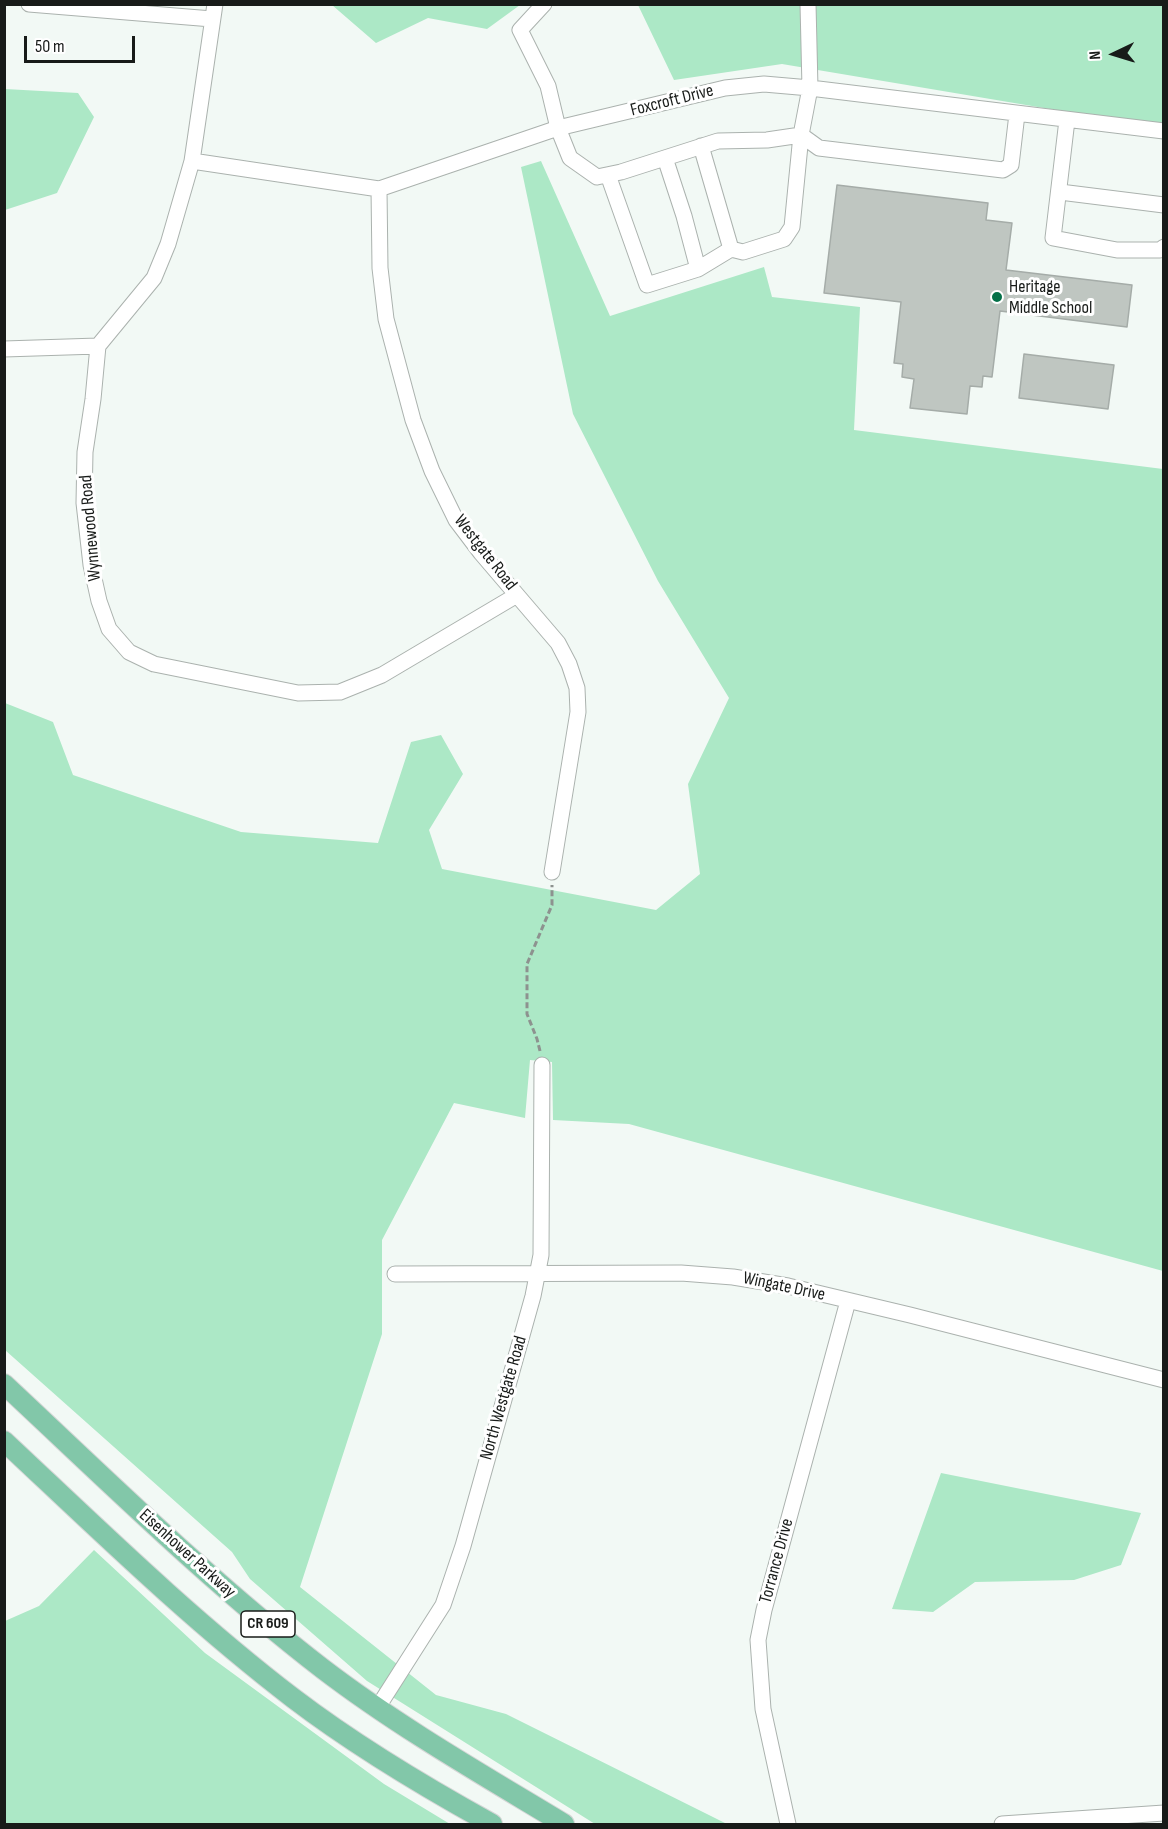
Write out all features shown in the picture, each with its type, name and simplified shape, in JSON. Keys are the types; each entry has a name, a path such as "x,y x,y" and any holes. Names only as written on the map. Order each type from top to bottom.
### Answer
{"main road":[{"name":"Eisenhower Parkway","path":"4,1384 233,1596 324,1670 447,1754 564,1824"},
{"name":"CR 609","path":"4,1442 200,1623 294,1698 420,1784 492,1824"}],"street":[{"path":"4,349 98,346 154,278 168,244 192,161 214,12 29,4"},
{"path":"544,4 520,30 548,86 558,128 570,158 597,177 718,141 767,140 801,135 819,148 1003,170 1011,165 1017,114"},
{"path":"608,175 647,285 698,269 731,249 743,252 784,239 792,227 801,135 810,88 808,4"},
{"name":"Foxcroft Drive","path":"192,161 379,189 558,128 725,88 764,84 1164,131"},
{"path":"1067,120 1053,238 1117,250 1160,250 1164,247"},
{"path":"701,146 731,249"},
{"path":"665,158 698,269"},
{"name":"Westgate Road","path":"379,189 380,268 386,318 413,420 432,471 456,520 558,643 569,664 577,688 578,712 552,872"},
{"path":"1060,192 1164,205"},
{"name":"Wynnewood Road","path":"98,346 85,452 84,503 91,565 99,601 109,629 129,652 154,664 298,693 340,692 382,675 516,595"},
{"name":"North Westgate Road","path":"378,1707 443,1605 466,1534 538,1274 541,1255 542,1065"},
{"name":"Wingate Drive","path":"395,1274 681,1273 733,1277 788,1286 910,1315 1164,1380"},
{"name":"Torrance Drive","path":"788,1824 763,1709 758,1640 767,1599 848,1301"},
{"path":"1002,1824 1164,1813"}],"path":[{"path":"542,1065 537,1039 527,1014 526,964 552,905 552,872"}],"green space":[{"path":"332,5 520,5 487,29 428,18 376,43"},
{"path":"638,5 1163,5 1163,128 782,64 674,80"},
{"path":"5,89 78,93 94,117 57,193 5,210"},
{"path":"541,161 610,316 764,267 772,297 860,307 854,430 1163,469 1163,1271 629,1124 553,1120 552,1062 530,1060 525,1118 454,1103 382,1240 382,1334 300,1587 436,1695 506,1714 727,1824 595,1824 367,1681 250,1579 232,1552 5,1350 5,703 53,722 73,775 241,832 378,843 411,742 441,735 463,774 429,830 442,869 656,910 700,874 688,784 729,698 658,581 573,414 521,167"},
{"path":"941,1473 1141,1513 1121,1565 1074,1580 975,1582 933,1612 892,1609"},
{"path":"94,1550 205,1653 384,1784 450,1824 5,1824 5,1621 39,1606"}],"building":[{"name":"Heritage Middle School","path":"837,185 988,203 986,220 1012,223 1006,270 1132,285 1127,327 1000,311 992,377 983,376 982,387 970,386 967,414 910,408 914,379 902,377 903,364 894,363 901,302 824,293"},
{"path":"1024,354 1114,365 1108,409 1019,398"}],"place":[{"name":"Heritage Middle School","path":"997,297"}]}
